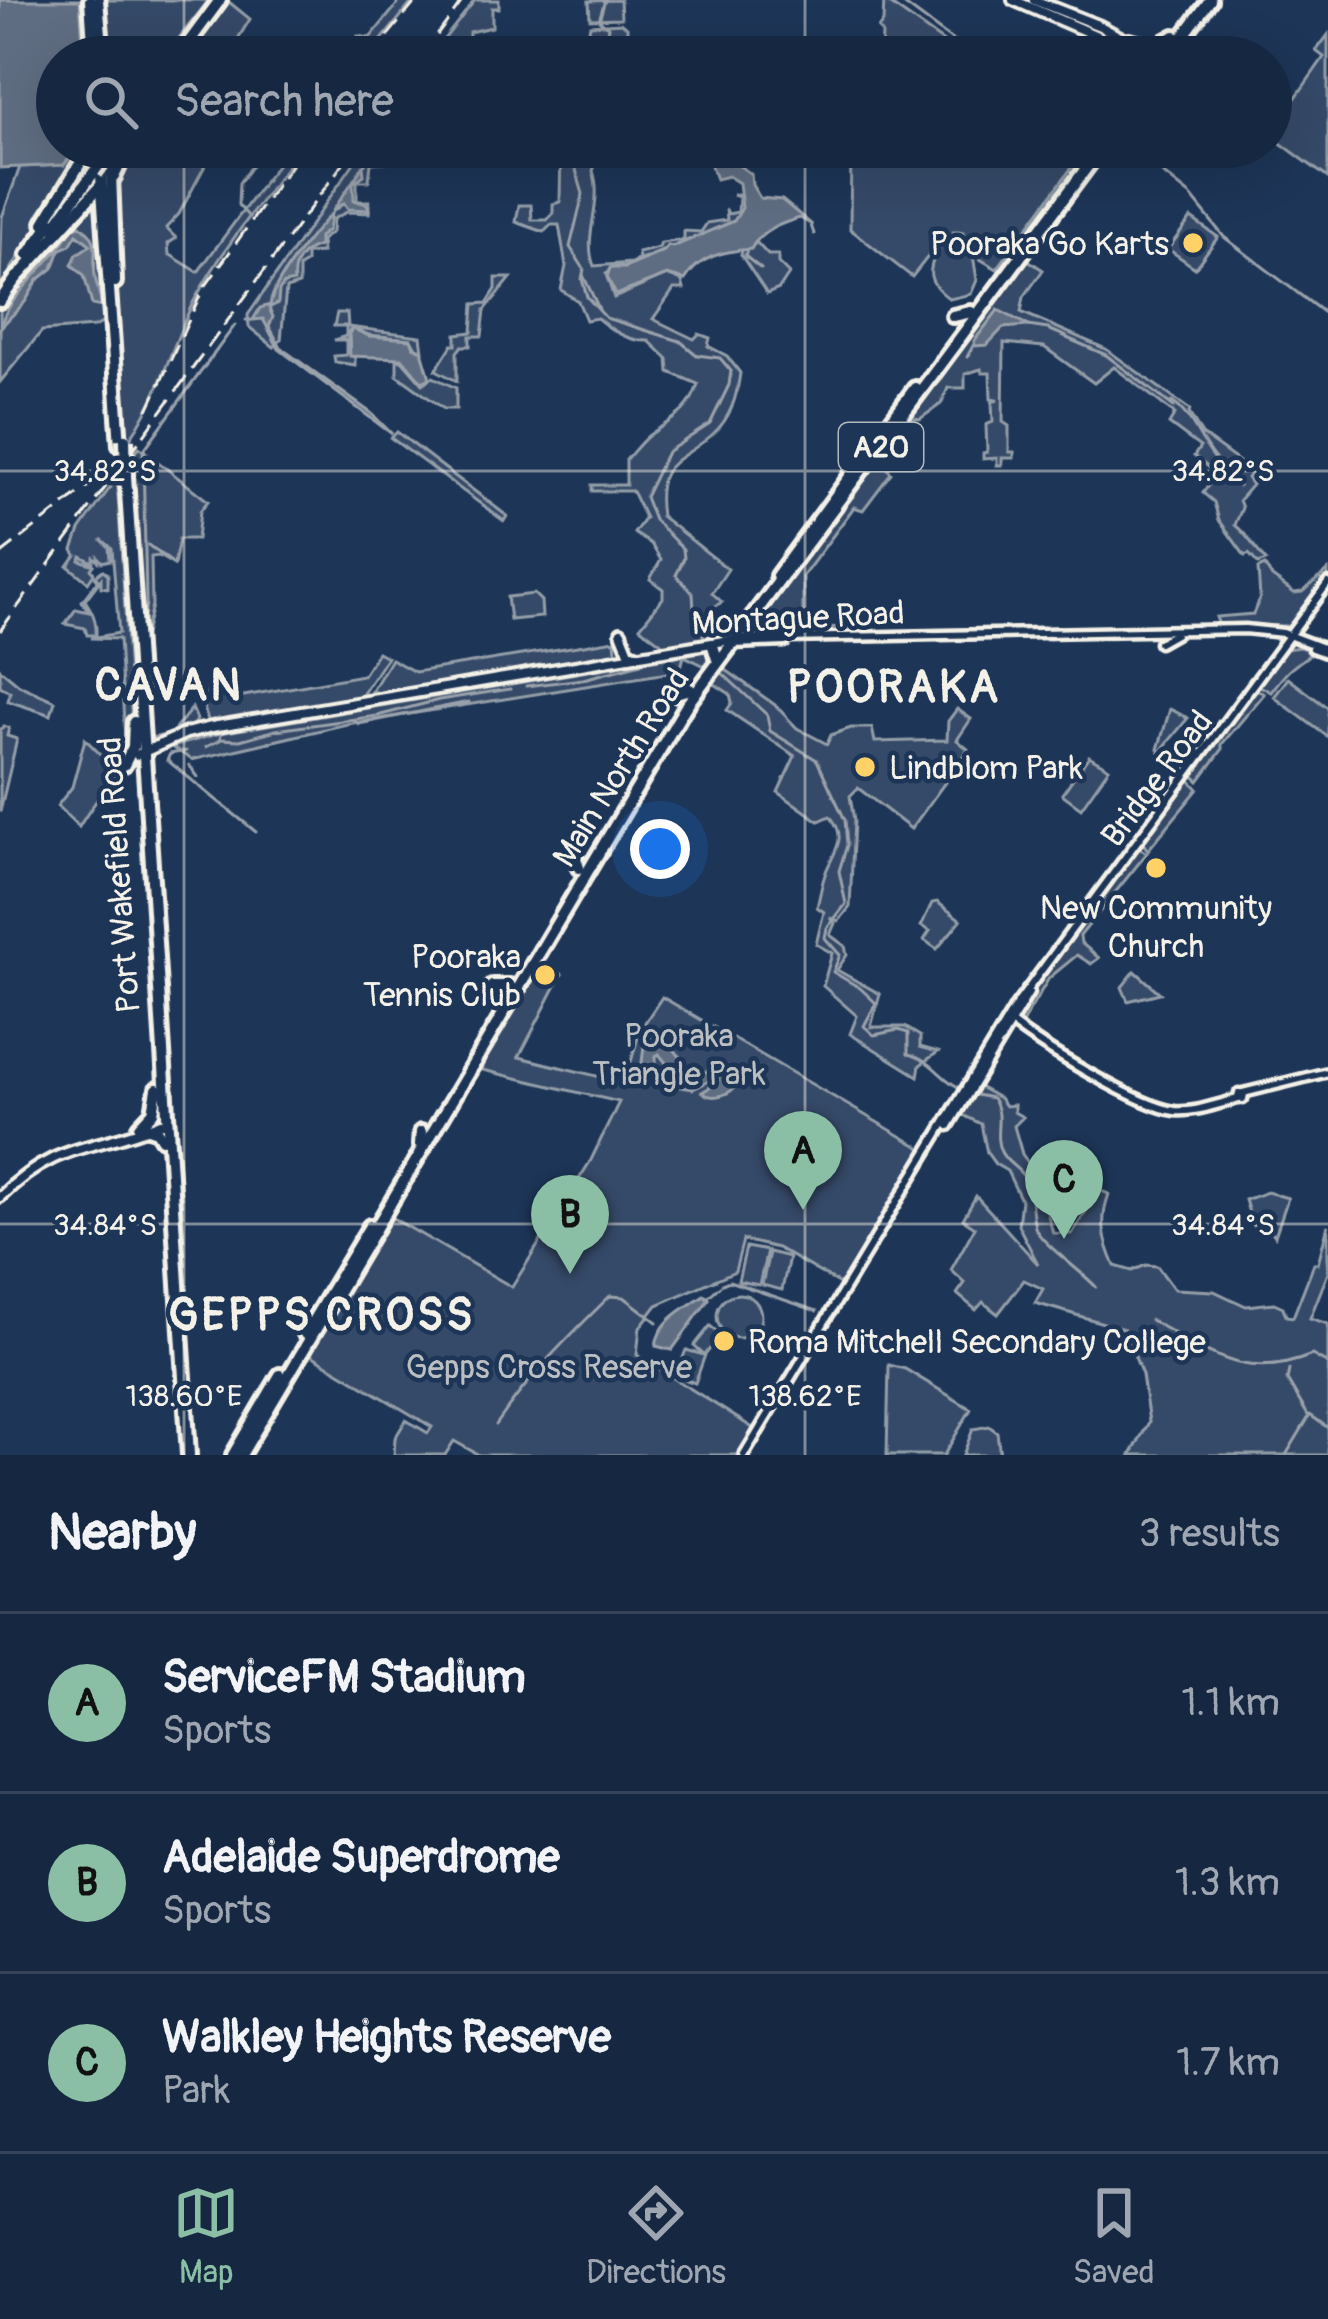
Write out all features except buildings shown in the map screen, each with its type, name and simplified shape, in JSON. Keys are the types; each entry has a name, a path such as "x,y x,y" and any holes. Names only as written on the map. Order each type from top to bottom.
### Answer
{"highway":[{"path":"94,0 98,36"},
{"path":"192,36 217,0"},
{"path":"1175,36 1206,0"},
{"path":"1180,36 1206,0"},
{"path":"189,36 205,18"},
{"path":"0,301 90,168"},
{"path":"15,276 94,168"},
{"path":"103,168 106,248"},
{"path":"104,168 106,248"},
{"path":"0,291 102,193 116,168"},
{"path":"1070,185 1078,168"},
{"path":"958,327 975,313 1083,168"},
{"name":"Port Wakefield Road","path":"102,193 138,726 125,767 138,780 143,819 164,1106 165,1208 186,1455"},
{"name":"Port Wakefield Road","path":"106,248 110,314 98,328 112,339 122,442"},
{"name":"Main North Road","path":"680,701 748,625 958,327"},
{"name":"Main North Road","path":"237,1455 499,1006 500,993 492,986 510,986 547,935 555,907 658,745 680,701 715,652 733,642 958,327"},
{"path":"748,625 752,638"},
{"path":"138,726 147,743 144,752"},
{"name":"Port Wakefield Road","path":"138,780 144,752"},
{"name":"Port Wakefield Road","path":"143,819 144,752"},
{"name":"Main North Road","path":"347,1272 547,935 581,862"},
{"path":"148,884 158,910 149,947"},
{"name":"Port Wakefield Road","path":"158,910 161,1123"},
{"path":"158,1072 157,1105 143,1128 157,1131 165,1143"},
{"path":"164,1106 165,1143"},
{"name":"Port Wakefield Road","path":"165,1143 172,1188 174,1288"},
{"path":"165,1208 172,1188"}],"main road":[{"path":"1013,0 1097,36"},
{"path":"1034,0 1117,36"},
{"name":"Bridge Road","path":"746,1455 1025,992 1328,586"},
{"path":"1303,642 1304,618"},
{"path":"1268,631 1297,627"},
{"name":"Montague Road","path":"1117,636 1213,628 1268,631 1286,639"},
{"name":"Montague Road","path":"205,724 340,705 363,698 370,688 373,695 389,696 733,642 874,635 1117,636 1213,628 1303,642 1328,652"},
{"path":"144,752 228,728 613,663 629,652 621,632"},
{"path":"1159,643 1174,634"},
{"name":"Montague Road","path":"733,642 874,635"},
{"name":"Montague Road","path":"628,655 715,652"},
{"path":"144,752 205,724 228,728"},
{"path":"191,736 205,724"},
{"name":"Bridge Road","path":"1002,1034 1040,975"},
{"path":"1025,992 1011,1023 1165,1109 1196,1109 1328,1072"},
{"path":"1017,1014 1021,1028"},
{"path":"1002,1034 1021,1028"},
{"path":"2,1191 21,1170 52,1151 161,1123"}],"green space":[{"path":"101,0 209,0 181,36 104,36"},
{"path":"401,0 414,0 385,36 372,36"},
{"path":"475,0 499,0 499,8 492,8 492,27 469,32 469,36 447,36"},
{"path":"620,0 621,18 590,19 589,1"},
{"path":"884,0 935,36 882,36 878,29"},
{"path":"229,2 250,19 240,36 200,36 223,3"},
{"path":"621,23 627,27 627,36 588,36 590,25"},
{"path":"1328,35 1328,178 1292,151 1292,103 1324,57 1316,51"},
{"path":"20,167 74,168 0,287 2,217"},
{"path":"120,168 204,168 166,228 176,238 168,244 169,254 198,272 275,168 286,168 206,281 146,412 125,445 115,281 115,179"},
{"path":"350,168 370,168 369,181 357,181 357,201 369,201 369,213 347,212 333,219 332,232 321,240 322,253 306,254 306,263 299,267 299,285 286,289 281,340 274,347 249,327 248,315"},
{"path":"561,168 594,168 590,243 594,266 631,263 639,259 638,253 659,248 661,243 684,240 684,231 701,232 707,223 727,220 726,209 728,214 738,212 739,197 733,195 741,195 742,209 734,221 624,267 612,267 606,274 614,298 667,275 682,281 684,289 674,289 653,319 694,339 699,334 710,338 708,346 727,356 740,373 724,421 671,465 661,484 661,516 728,569 712,593 722,602 714,607 707,629 710,642 669,649 640,627 663,598 663,589 650,579 661,560 651,544 634,533 645,518 632,491 592,491 592,485 626,485 626,460 684,409 698,384 669,372 668,359 649,341 621,334 597,318 586,320 578,301 561,290 566,266 559,225 544,232 516,222 519,205 531,205 532,220 547,220 553,204 560,202"},
{"path":"851,168 1072,168 997,269 973,255 977,280 971,294 950,299 935,286 931,274 942,242 964,243 963,232 941,240 912,277 850,229"},
{"path":"97,196 104,322 42,331 0,382 0,307 37,257"},
{"name":"Pooraka Go Karts","path":"1191,218 1218,237 1195,268 1168,249"},
{"path":"757,243 768,255 778,255 778,263 789,274 779,289 767,294 741,255"},
{"path":"1025,258 1043,270 1024,297 1021,312 1106,349 1190,410 1202,435 1252,471 1247,478 1252,485 1239,500 1242,508 1235,525 1266,561 1258,564 1249,554 1245,556 1219,520 1214,502 1203,493 1216,474 1194,456 1200,447 1169,424 1175,414 1114,367 1094,383 1044,347 1004,343 1003,422 1009,426 1009,452 1014,452 1014,458 1002,458 1002,465 997,465 997,458 983,459 986,425 993,422 992,402 998,400 991,399 990,373 981,369 965,374 965,388 948,388 941,404 915,418 888,469 891,473 863,510 854,507 803,576 803,628 853,627 853,632 754,636 753,628 928,390 937,385 958,348"},
{"path":"496,278 511,278 485,310 482,336 470,336 470,346 457,352 457,381 436,370 456,345 456,334 472,332 474,304 487,303 496,289"},
{"path":"337,313 347,313 348,327 421,336 423,351 411,339 369,335 353,328 348,332 348,353 355,365 335,362 334,356 346,355 346,340 334,340 346,336 346,326 334,326"},
{"path":"397,360 423,384 433,377 456,388 456,409 444,409 397,375"},
{"path":"397,432 507,516 504,521 391,438"},
{"path":"139,447 208,501 200,511 197,539 179,539 174,565 151,557 152,605 144,639 148,731 153,738 172,733 192,708 197,720 188,729 153,743 147,739 129,460"},
{"path":"117,478 133,742 79,827 57,806 72,787 85,739 104,758 125,739 119,639 91,638 119,633 112,548 101,539 109,547 110,560 94,557 93,562 81,556 80,560 94,565 88,582 68,566 76,555 73,550 80,530"},
{"path":"1265,566 1294,593 1328,571 1328,578 1291,626 1219,625 1216,617 1253,614 1260,598 1258,569"},
{"path":"103,570 108,574 108,588 101,587 101,579 85,600 96,630 96,635 87,635 85,628 65,624 76,609 89,612 82,601"},
{"path":"534,594 541,601 542,617 510,620 507,597"},
{"path":"615,640 616,651 611,656 383,694 372,691 391,659 415,672"},
{"path":"1285,649 1313,652 1271,692 1258,685"},
{"path":"713,650 705,666 684,656 680,671 347,724 192,760 172,747 220,733"},
{"path":"378,652 387,657 360,698 217,724 207,717 205,699 217,676 223,677 227,699 363,675"},
{"path":"719,665 775,705 797,728 827,744 831,735 851,728 872,728 875,742 947,740 948,721 957,709 971,719 957,740 968,749 911,829 858,788 850,796 854,820 850,907 839,921 830,918 835,923 830,935 845,946 847,955 837,970 880,994 871,1027 905,1027 920,1036 920,1047 938,1052 920,1065 918,1076 850,1034 857,1016 823,986 832,953 816,944 824,912 817,907 839,842 838,830 830,816 819,821 778,792 795,756 727,710 732,703 730,694 707,679"},
{"path":"0,669 19,685 55,701 51,715 8,701 10,692 0,686"},
{"path":"1288,678 1328,708 1328,737 1274,697"},
{"path":"1255,688 1264,694 1222,744 1199,781 1191,774"},
{"path":"1170,709 1188,718 1160,752 1158,749"},
{"path":"9,728 7,736 17,739 0,812 0,730"},
{"path":"1089,756 1109,768 1081,808 1062,794"},
{"path":"1189,779 1198,789 1148,850 1141,841"},
{"path":"1139,848 1147,853 1080,936 1081,943 1099,958 1091,964 1077,955 1049,978 1021,1025 1017,1017 1049,966"},
{"path":"932,903 961,920 937,949 924,940 930,931 921,926"},
{"name":"Gepps Cross Reserve","path":"537,959 562,974 519,1057 625,1083 640,1030 662,997 925,1150 925,1158 845,1287 777,1248 743,1240 735,1271 657,1305 640,1327 637,1355 756,1430 739,1455 479,1455 454,1441 445,1455 394,1455 395,1438 406,1420 428,1433 432,1427 308,1353 389,1216 512,1287 591,1160 619,1102 478,1069"},
{"path":"1135,971 1160,993 1128,1001 1122,987"},
{"path":"979,1087 1005,1106 1014,1105 1014,1112 1023,1117 1014,1126 1022,1154 1036,1174 1053,1233 1072,1234 1099,1190 1109,1194 1104,1231 1115,1266 1132,1271 1157,1266 1174,1289 1214,1291 1246,1306 1274,1303 1293,1317 1314,1263 1318,1263 1328,1225 1328,1273 1310,1318 1328,1324 1328,1455 1131,1455 1149,1422 1142,1375 1124,1329 1035,1303 1043,1289 1024,1280 998,1314 983,1302 976,1310 957,1294 965,1283 951,1270 975,1227 963,1219 976,1196 1038,1264 1018,1225 1021,1200 1007,1171 987,1153 981,1124 961,1114"},
{"path":"1267,1192 1288,1198 1275,1236 1270,1229 1253,1226 1245,1200"},
{"path":"746,1247 767,1251 759,1285 738,1281"},
{"path":"769,1252 789,1257 782,1290 762,1285"},
{"path":"739,1294 755,1300 761,1316 755,1332 739,1338 723,1332 717,1316 723,1300"},
{"path":"710,1326 721,1335 705,1355 695,1383 676,1376 686,1350 704,1355 694,1346"},
{"path":"889,1365 905,1369 971,1409 944,1455 887,1455"},
{"path":"989,1426 997,1432 1000,1455 963,1455 973,1429"}],"shaded area":[{"path":"0,0 80,0 83,36 36,36 36,166 0,168"},
{"path":"363,168 364,175 353,183 354,200 367,204 369,210 348,209 344,203 332,212"},
{"path":"712,168 743,168 751,174 760,198 782,200 812,225 800,218 786,222 751,249 705,260 685,280 667,275 616,295 607,277 610,268 625,268 734,221 742,208 739,183 728,176 716,179"},
{"path":"331,214 319,246 299,259 294,282 284,284 278,303 269,308 273,317 269,326 281,348 371,413 392,434 279,349 263,319 253,320 260,308 270,305 287,270"},
{"path":"80,225 94,242 101,307 92,305 84,275 72,265 77,254 91,245 77,234 0,328 22,290 72,228"},
{"path":"998,310 1029,326 1003,328 987,345 975,346 974,341"},
{"path":"353,329 369,336 411,339 422,351 430,378 422,382 402,358 350,356"},
{"path":"652,1037 666,1039 685,1063 683,1068 673,1072 659,1054 656,1072 641,1072 644,1045"},
{"path":"720,1064 729,1067 738,1083 726,1093 711,1096 702,1092 717,1083 719,1076 693,1089 676,1086 680,1077 697,1076"},
{"path":"704,1295 709,1299 672,1350 656,1346 667,1322"}],"waterway":[{"path":"605,0 599,20 608,27 606,36"},
{"path":"898,0 947,36"},
{"path":"248,216 238,205 239,183 250,168"},
{"path":"576,168 583,194 570,247 584,269 587,297 606,318 680,341 697,355 720,358 731,371 710,424 667,452 645,497 654,520 683,549 676,575 693,593 704,637"},
{"path":"1156,168 1191,196 1224,237 1328,316"},
{"path":"811,225 814,234"},
{"path":"747,250 745,256 761,269"},
{"path":"583,275 599,309"},
{"path":"246,320 251,320"},
{"path":"142,635 146,602 143,451 235,325"},
{"path":"1028,326 1067,337"},
{"path":"1067,338 1106,355 1174,407"},
{"path":"967,357 974,344"},
{"path":"1172,402 1215,459 1239,479 1239,486"},
{"path":"148,545 171,562"},
{"path":"526,686 583,679 641,664"},
{"path":"720,671 767,715 770,731 817,760 845,820 847,845 839,871 846,904 825,938 840,955 833,972 876,1003 864,1026 874,1035 908,1033 908,1054 924,1060 962,1089"},
{"path":"220,739 240,740 510,689"},
{"path":"355,721 359,724 469,702"},
{"path":"206,747 220,740 221,733"},
{"path":"186,751 170,754 167,760 256,832"},
{"path":"189,765 198,777"},
{"path":"971,1094 992,1098 996,1105 999,1145 1026,1180 1038,1233 1096,1287"},
{"path":"722,1284 729,1281 817,1311"},
{"path":"707,1298 720,1286"},
{"path":"496,1425 535,1373 610,1296 624,1297 657,1322"},
{"path":"1150,1320 1210,1353 1247,1365 1288,1363 1312,1355 1328,1364"},
{"path":"1286,1455 1309,1417 1287,1380 1289,1370"},
{"path":"1310,1415 1328,1428"}],"railway":[{"path":"387,36 417,0"},
{"path":"436,36 463,0"},
{"path":"148,410 202,291 289,168"},
{"path":"0,631 340,168"},
{"path":"0,555 99,478"}],"place":[{"name":"Pooraka Go Karts","path":"1193,243"},
{"name":"Lindblom Park","path":"865,767"},
{"name":"New Community Church","path":"1156,868"},
{"name":"Pooraka Tennis Club","path":"545,975"},
{"name":"ServiceFM Stadium","path":"803,1210"},
{"name":"Walkley Heights Reserve","path":"1064,1239"},
{"name":"Adelaide Superdrome","path":"570,1274"},
{"name":"Roma Mitchell Secondary College","path":"724,1341"}],"district":[{"name":"CAVAN","path":"169,684"},
{"name":"POORAKA","path":"894,686"},
{"name":"GEPPS CROSS","path":"322,1314"}],"park label":[{"name":"Pooraka Triangle Park","path":"679,1054"}]}
